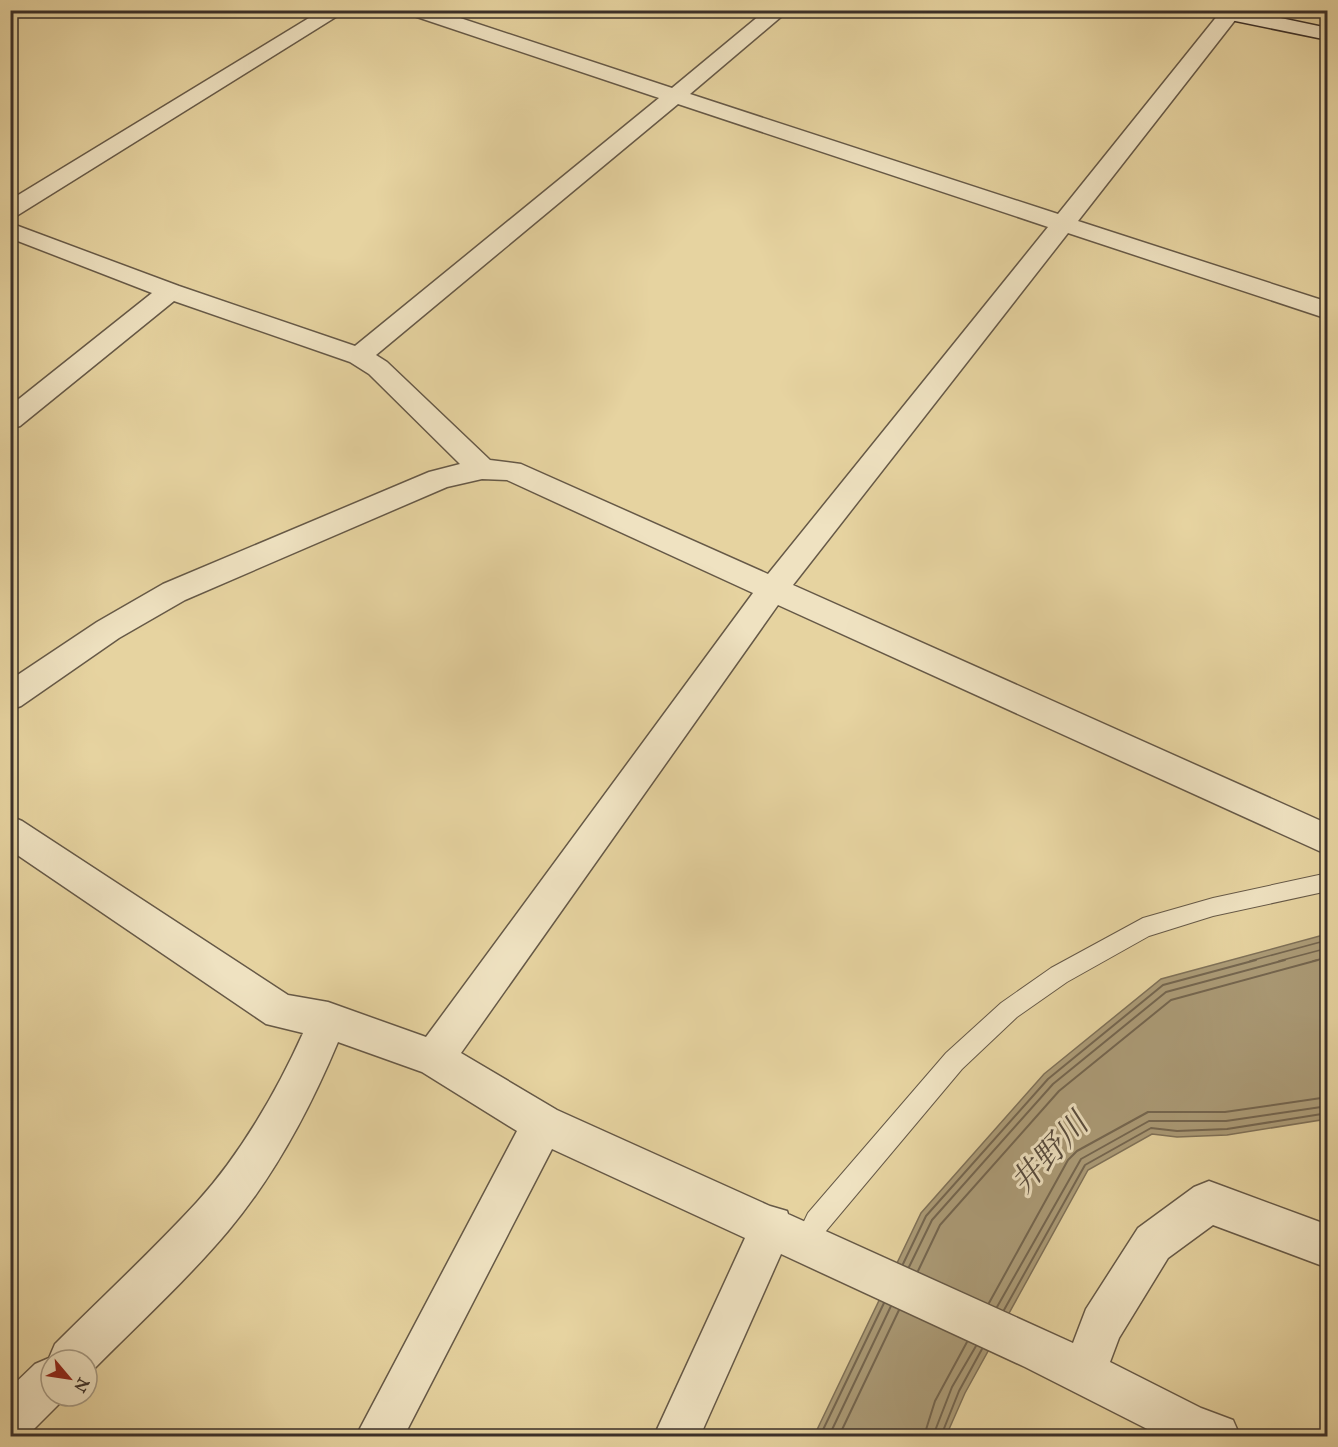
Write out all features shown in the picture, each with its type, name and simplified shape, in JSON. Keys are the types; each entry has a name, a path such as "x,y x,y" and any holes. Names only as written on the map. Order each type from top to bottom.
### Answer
{"street":[{"path":"10,210 337,10"},
{"path":"415,10 1328,311"},
{"path":"359,356 779,10"},
{"path":"434,1058 774,588 1065,225 1224,12 1328,34"},
{"path":"10,230 170,291 359,356 378,368 482,469"},
{"path":"10,420 170,291"},
{"path":"10,697 108,630 174,592 439,478 482,469 511,471 1328,840"},
{"path":"10,831 280,1011 328,1020 434,1058 543,1124 1041,1351 1193,1428 1217,1437"},
{"path":"83,1348 219,1208 249,1167 297,1092 328,1020"},
{"path":"379,1437 543,1124"},
{"path":"1084,1371 1102,1325 1153,1243 1209,1202 1328,1247"},
{"path":"677,1437 799,1239"},
{"path":"10,1421 39,1392"}],"lane":[{"path":"799,1239 817,1222 954,1061 1009,1010 1051,981 1143,928 1213,907 1328,882"}],"water":[{"name":"井野川","path":"1327,934 1327,1119 1227,1135 1177,1137 1152,1134 1088,1170 965,1393 946,1436 814,1436 921,1213 1044,1074 1161,979"}]}
